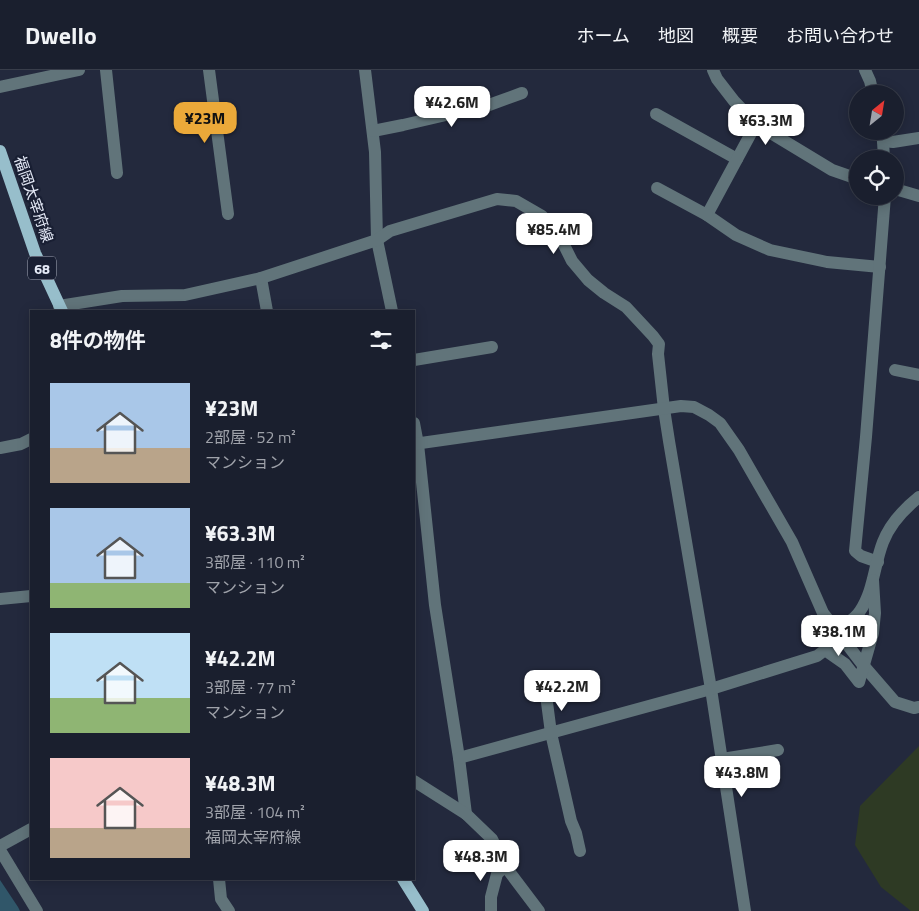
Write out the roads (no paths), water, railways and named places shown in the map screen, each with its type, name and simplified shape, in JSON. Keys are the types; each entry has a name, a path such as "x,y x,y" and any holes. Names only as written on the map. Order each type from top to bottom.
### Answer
{"main road":[{"name":"福岡太宰府線","path":"0,151 32,245 60,309"},
{"path":"404,880 423,911"}],"street":[{"path":"0,87 79,70"},
{"path":"106,70 116,173"},
{"path":"209,70 228,214"},
{"path":"365,70 376,152 377,240 392,310"},
{"path":"713,70 717,79 734,101 756,124 832,170 849,176"},
{"path":"865,70 871,85"},
{"path":"373,131 489,105 522,93"},
{"path":"656,114 737,159"},
{"path":"707,214 756,124"},
{"path":"889,140 893,142 919,138"},
{"path":"658,188 707,214 736,235 770,250 828,262 880,267"},
{"path":"904,192 919,196"},
{"path":"60,309 122,296 185,295 261,278 377,240 390,231 496,199 516,201 542,216 557,231 572,261 588,280 626,307 659,344 658,354 664,409 711,689 745,911"},
{"path":"878,562 861,556 856,551 884,205"},
{"path":"261,278 267,310"},
{"path":"415,360 492,347"},
{"path":"895,370 919,375"},
{"path":"466,814 435,606 416,444 681,406 694,407 720,423 739,450 792,542 823,613 895,702 914,708 919,707"},
{"path":"0,448 21,444 30,440"},
{"path":"837,631 860,613 874,580 882,544 889,529 919,497"},
{"path":"459,758 711,689 817,656 825,650 845,664 859,682 873,633 875,613 874,580"},
{"path":"0,599 30,596"},
{"path":"546,696 551,733 571,821 580,851"},
{"path":"722,759 778,750"},
{"path":"415,782 466,814 492,839 504,866 539,911"},
{"path":"30,830 0,848 37,911"},
{"path":"491,911 491,897 497,874 504,866"},
{"path":"219,880 221,899 230,911"}],"water":[{"path":"0,880 18,907 20,911 0,911"}]}
